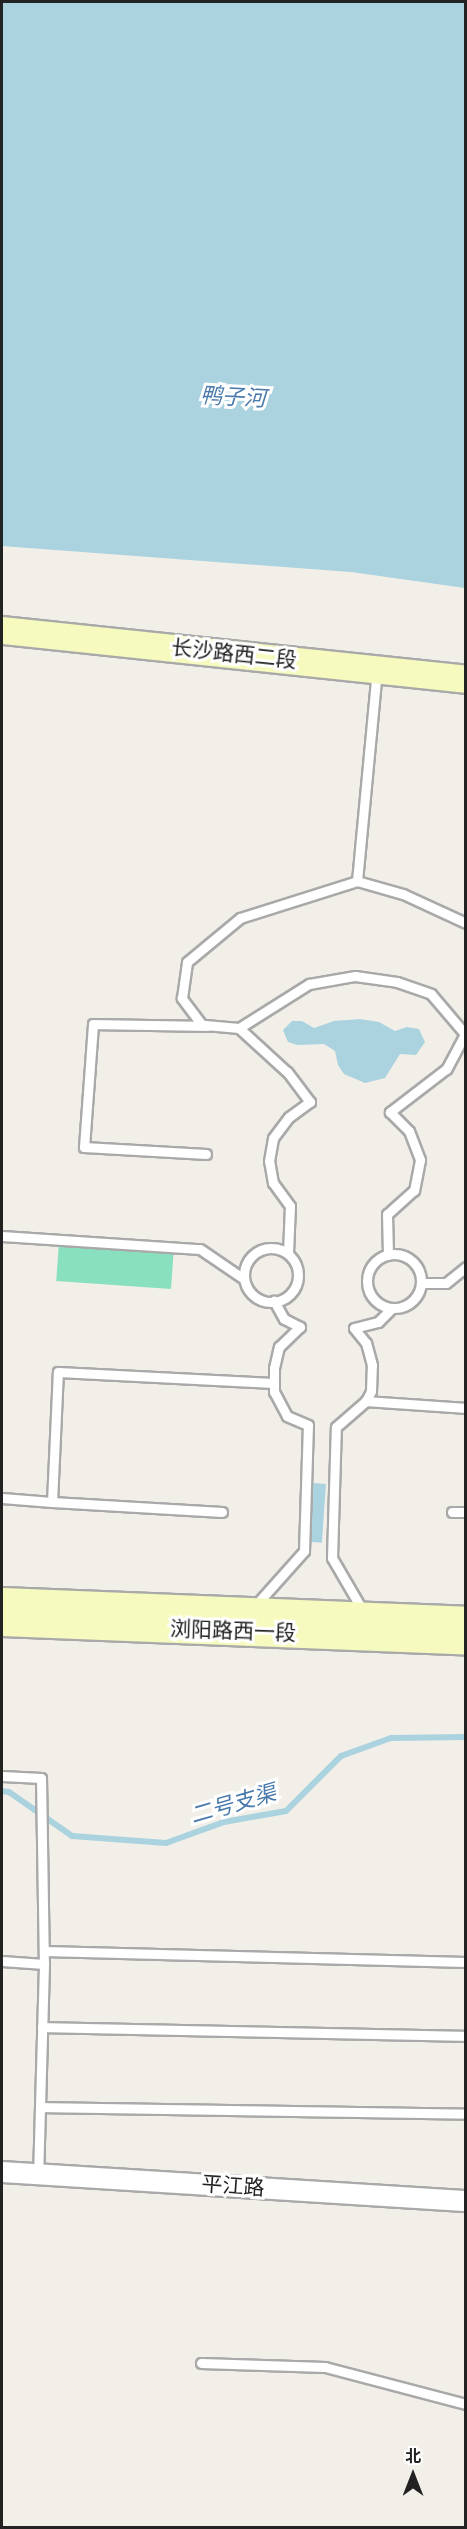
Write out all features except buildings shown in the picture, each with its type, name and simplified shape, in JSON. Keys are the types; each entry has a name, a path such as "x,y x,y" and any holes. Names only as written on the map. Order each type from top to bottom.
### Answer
{"street":[{"name":"长沙路西二段","path":"2,630 465,678"},
{"path":"2,1601 465,1620"},
{"name":"浏阳路西一段","path":"2,1622 465,1641"},
{"name":"平江路","path":"2,2172 465,2201"}],"lane":[{"path":"357,880 377,669"},
{"path":"202,1025 182,998 187,962 240,918 357,880 403,894 465,923"},
{"path":"239,1029 309,984 355,976 398,982 431,994 465,1034 446,1069 390,1112 409,1131 420,1160 414,1190 387,1214 388,1255"},
{"path":"206,1154 84,1147 93,1024 202,1025 239,1029 287,1072 310,1102 289,1117 273,1138 269,1161 273,1184 290,1206 288,1253 298,1268 297,1285 285,1298 274,1301 260,1300 252,1295 244,1278 244,1269 254,1253 271,1247 288,1253"},
{"path":"2,1236 200,1249 244,1278"},
{"path":"388,1255 403,1255 411,1260 418,1267 422,1283 415,1299 400,1308 392,1309 375,1301 366,1285 370,1267 376,1260 388,1255"},
{"path":"422,1283 446,1283 465,1267"},
{"path":"250,1611 304,1551 308,1425 287,1416 274,1392 279,1347 300,1327 284,1319 274,1301"},
{"path":"366,1616 332,1558 336,1427 366,1401 371,1391 372,1365 366,1343 354,1328 378,1322 392,1309"},
{"path":"52,1502 58,1372 274,1383"},
{"path":"366,1401 465,1408"},
{"path":"2,1498 222,1512"},
{"path":"452,1512 465,1512"},
{"path":"2,1776 41,1778 44,1964 38,2174"},
{"path":"44,1951 465,1962"},
{"path":"2,1961 44,1964"},
{"path":"42,2027 465,2036"},
{"path":"40,2107 465,2114"},
{"path":"201,2363 325,2367 465,2404"}],"green space":[{"path":"59,1242 174,1250 171,1289 56,1281"}],"water":[{"name":"鸭子河","path":"2,2 465,2 465,588 351,572 2,546"},
{"path":"360,1019 379,1022 395,1031 407,1027 419,1029 425,1042 416,1055 400,1054 385,1078 365,1083 344,1074 338,1065 335,1051 324,1044 297,1045 288,1042 283,1030 292,1021 302,1021 314,1028 334,1021"},
{"path":"313,1483 326,1484 322,1543 309,1542"}],"waterway":[{"name":"二号支渠","path":"2,1791 9,1792 72,1836 166,1843 224,1822 286,1811 341,1756 391,1738 466,1737"}]}
